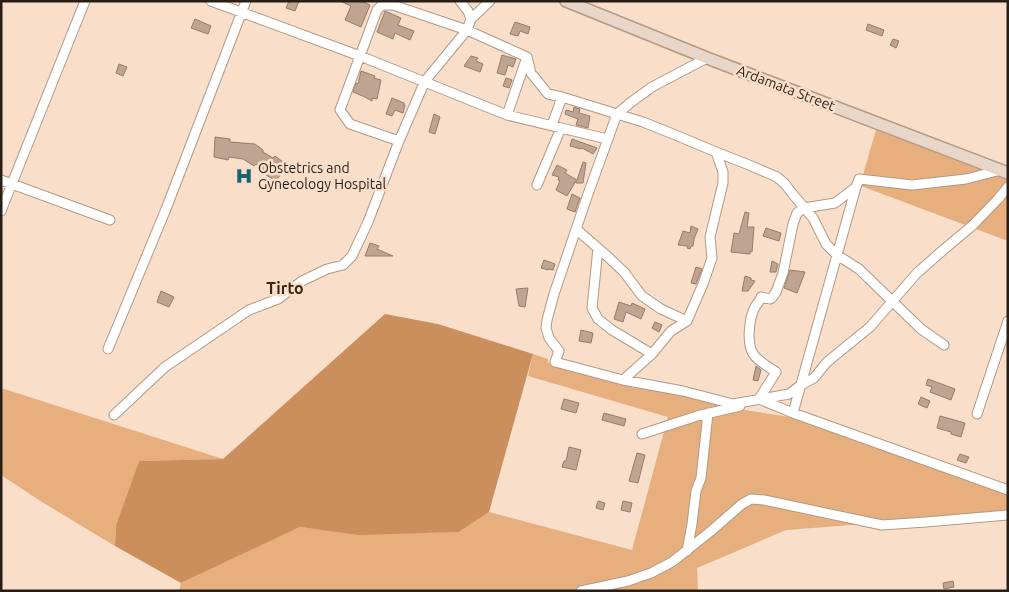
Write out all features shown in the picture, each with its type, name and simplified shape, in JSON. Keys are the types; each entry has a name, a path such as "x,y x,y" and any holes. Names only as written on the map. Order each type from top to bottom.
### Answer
{"main road":[{"name":"Ardamata Street","path":"566,1 707,58 1004,171"}],"street":[{"path":"1,211 85,1"},
{"path":"211,1 426,81 507,115 607,139"},
{"path":"108,349 166,209 246,1"},
{"path":"460,1 468,11 471,19"},
{"path":"114,415 165,367 249,310 278,299 310,277 327,269 343,265 352,256 426,81 468,30 471,19 490,1"},
{"path":"399,141 350,124 340,110 377,10 382,5 393,5 468,30 527,57"},
{"path":"527,57 531,73 548,94 618,114 673,134 777,177 814,218 826,244 837,255 858,269 921,330 944,345"},
{"path":"507,115 527,57"},
{"path":"707,58 652,88 618,114 607,139 546,320 549,338 559,350 555,362 623,380 683,391 733,404 789,394 814,378 828,362 870,327 917,273 973,225 1008,187"},
{"path":"537,185 556,126 562,97"},
{"path":"623,380 652,354 671,331 687,320 703,284 712,258 710,237 720,198 723,172 716,152"},
{"path":"793,413 859,179 912,185 966,179 1004,171"},
{"path":"1,180 110,220"},
{"path":"642,434 759,399 776,372 753,354 749,344 752,317 761,297 770,299 776,292 786,265 795,217 804,208 835,203 856,187"},
{"path":"576,229 624,272 642,296 661,309 687,320"},
{"path":"598,248 592,308 598,319 612,330 652,354"},
{"path":"977,414 1008,321"},
{"path":"759,399 1008,490"},
{"path":"687,551 696,491 701,478 708,413"},
{"path":"581,591 628,581 651,573 672,562 742,504 751,499 764,500 882,525 1008,515"}],"shaded area":[{"path":"876,130 988,171 912,183 862,178"},
{"path":"997,173 1008,178 1008,241 861,186 862,182 912,187"},
{"path":"385,314 438,324 533,354 489,512 459,532 358,535 300,527 181,583 115,546 116,525 139,461 223,459"},
{"path":"533,354 548,359 548,363 624,382 684,394 738,409 790,417 1008,492 1008,513 786,530 697,568 698,591 179,591 181,583 300,527 354,534 459,532 489,512 632,550 668,417 528,376"},
{"path":"1,388 223,459 139,461 116,525 115,546 1,475"}],"building":[{"path":"289,1 299,1 295,11 286,8"},
{"path":"340,1 361,1 370,5 361,27 345,20 351,6"},
{"path":"385,11 401,18 398,25 414,31 410,40 395,33 393,39 377,32"},
{"path":"195,19 211,26 208,34 191,28"},
{"path":"515,22 530,27 528,34 520,31 518,36 510,34"},
{"path":"868,24 884,30 882,36 866,30"},
{"path":"893,39 899,41 896,48 890,45"},
{"path":"502,55 516,59 513,67 508,65 505,75 497,73"},
{"path":"471,56 478,58 476,61 483,64 480,72 464,66"},
{"path":"119,64 127,67 123,76 116,73"},
{"path":"361,71 381,80 377,99 372,98 372,101 353,92 356,83 358,84"},
{"path":"506,78 512,80 509,88 503,86"},
{"path":"392,98 404,103 403,113 395,110 392,116 386,114"},
{"path":"574,107 580,109 579,113 590,116 588,128 576,125 578,119 565,114 566,110 573,112"},
{"path":"434,114 440,117 435,134 429,132"},
{"path":"215,137 230,139 230,142 255,144 263,152 273,158 275,156 287,165 276,181 263,173 265,171 256,164 254,166 243,159 229,157 228,160 214,157"},
{"path":"572,139 597,148 593,154 582,148 570,146"},
{"path":"583,162 586,163 583,183 576,183 576,181 567,196 556,190 560,181 558,180 559,177 552,175 557,165 567,170 565,173 577,180"},
{"path":"572,194 580,198 575,212 567,209"},
{"path":"745,212 749,213 747,227 754,227 752,252 750,251 750,254 731,252 734,233 739,234"},
{"path":"691,226 698,229 693,246 690,249 687,248 688,246 678,245 683,231 690,233"},
{"path":"766,228 781,233 779,241 763,236"},
{"path":"370,243 379,246 377,249 393,256 365,256"},
{"path":"544,260 555,264 553,270 541,268"},
{"path":"772,261 778,264 776,272 770,272"},
{"path":"696,267 702,269 696,284 691,283"},
{"path":"790,270 805,272 797,293 784,288"},
{"path":"745,276 755,281 748,291 742,291"},
{"path":"528,288 525,307 519,306 516,289"},
{"path":"161,291 174,297 169,307 157,302"},
{"path":"619,302 631,306 632,303 645,309 641,319 626,312 623,322 614,319"},
{"path":"655,322 662,325 659,332 652,328"},
{"path":"581,330 593,333 591,343 579,341"},
{"path":"756,366 761,370 758,381 753,380"},
{"path":"928,379 955,389 951,400 930,392 932,387 926,385"},
{"path":"921,397 930,401 927,408 918,404"},
{"path":"564,399 579,403 576,413 561,409"},
{"path":"604,413 626,419 624,426 602,420"},
{"path":"940,416 965,423 961,437 937,428"},
{"path":"569,447 581,450 576,470 562,467 564,461 566,461"},
{"path":"637,453 645,455 638,483 629,481"},
{"path":"960,454 969,457 966,463 957,460"},
{"path":"598,501 605,503 603,510 596,508"},
{"path":"623,501 632,503 630,512 621,510"},
{"path":"953,581 954,587 944,589 943,583"}],"place":[{"name":"Obstetrics and Gynecology Hospital","path":"244,176"}],"district":[{"name":"Tirto","path":"285,288"}]}
